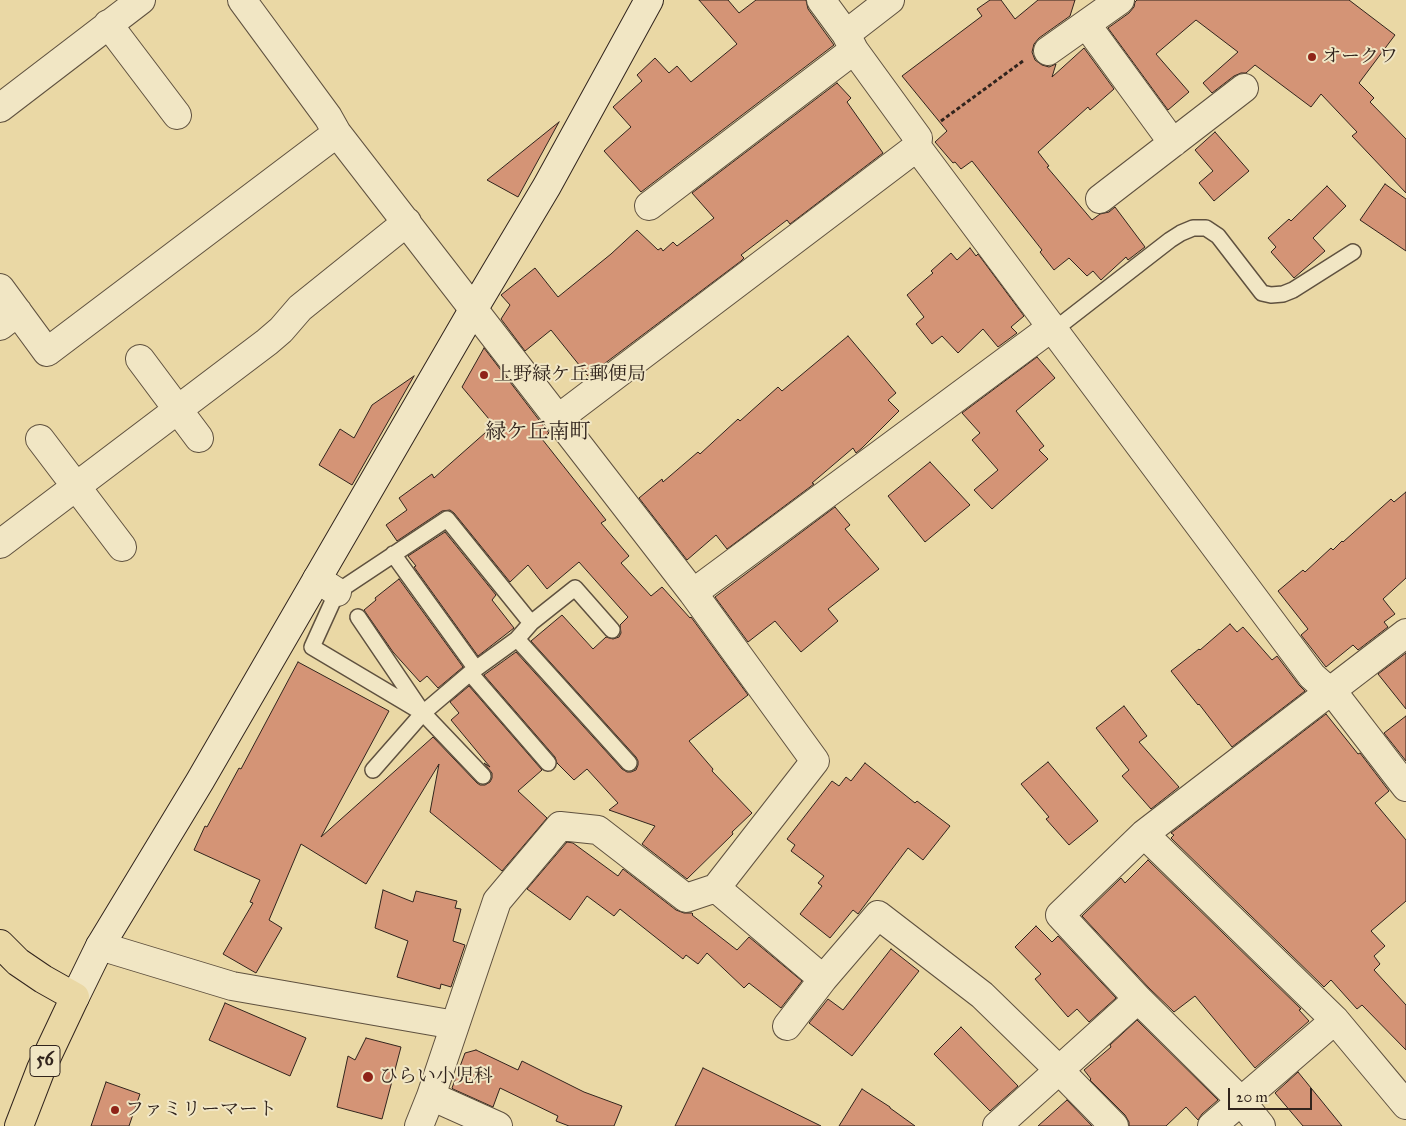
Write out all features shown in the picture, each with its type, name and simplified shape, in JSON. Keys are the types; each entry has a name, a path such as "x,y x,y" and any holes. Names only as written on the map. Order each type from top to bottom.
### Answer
{"main road":[{"path":"0,944 18,962 75,997"},
{"name":"56","path":"19,1126 41,1070 75,997"}],"street":[{"path":"0,108 141,0"},
{"path":"242,0 337,133 693,593 815,762 716,888 686,898 598,830 560,826 497,901 431,1096 419,1126"},
{"path":"75,997 100,946 200,781 327,585 473,310 547,186 649,0"},
{"path":"820,0 918,143 1312,676 1339,700 1406,787"},
{"path":"649,206 850,42 890,0"},
{"path":"1048,51 1120,0"},
{"path":"108,24 177,115"},
{"path":"1086,24 1172,143"},
{"path":"1100,199 1244,88"},
{"path":"0,288 9,319 47,352 337,133"},
{"path":"559,418 918,143"},
{"path":"0,544 267,342 281,330 300,308 407,222"},
{"path":"693,593 1053,328"},
{"path":"140,359 199,438"},
{"path":"40,440 122,547"},
{"path":"1261,1126 1241,1100 1138,999 1060,916 1144,834 1406,633"},
{"path":"1144,834 1336,1020 1406,1106"},
{"path":"716,888 823,979"},
{"path":"787,1026 823,979 878,915 982,995 1060,1070 1114,1126"},
{"path":"100,946 232,986 455,1025"},
{"path":"997,1126 1138,999"},
{"path":"1212,1126 1336,1020"},
{"path":"431,1096 498,1126"}],"lane":[{"path":"1053,328 1181,232 1193,228 1206,228 1218,236 1262,293 1271,295 1283,294 1292,290 1353,252"},
{"path":"424,713 312,647 327,585 393,554 447,519 531,623"},
{"path":"393,554 473,671 548,763"},
{"path":"373,770 424,713 473,671 517,638 531,623 575,588 612,630"},
{"path":"358,617 424,713 483,776"},
{"path":"517,638 629,763"}],"path":[{"path":"918,143 1034,53 1048,51"}],"building":[{"path":"699,0 728,0 739,13 756,0 806,0 808,9 834,45 641,192 604,151 631,127 613,107 642,81 637,75 655,58 669,73 677,66 691,82 737,44"},
{"path":"990,0 1001,0 1015,19 1038,0 1075,0 1070,16 1039,38 1034,44 1032,52 1035,60 1049,67 1056,64 1052,77 1084,48 1114,89 1090,110 1088,107 1038,152 1049,166 1047,167 1092,220 1115,207 1145,247 1128,260 1126,257 1101,280 1093,271 1087,276 1069,258 1054,270 1040,252 1042,250 972,161 961,169 955,162 953,163 935,142 947,131 902,76 982,16 977,9"},
{"path":"1137,0 1349,0 1395,35 1359,83 1374,98 1370,102 1406,139 1406,193 1352,136 1357,132 1321,94 1311,107 1255,65 1246,73 1234,76 1212,93 1203,83 1238,52 1196,20 1156,54 1189,92 1168,110 1108,28 1129,13"},
{"path":"837,83 851,98 847,102 883,153 790,224 787,220 741,255 744,258 741,261 588,376 551,330 525,351 501,319 510,305 501,295 535,268 558,297 637,230 658,250 661,248 663,251 673,242 677,246 714,218 692,193"},
{"path":"559,122 518,197 487,180"},
{"path":"1215,132 1249,171 1214,201 1199,183 1213,171 1195,150"},
{"path":"1385,184 1406,199 1406,251 1360,220"},
{"path":"1327,186 1346,206 1313,238 1325,251 1294,278 1271,252 1276,247 1268,238 1289,219 1291,221"},
{"path":"970,248 976,256 978,254 1024,316 1011,327 1017,333 998,347 983,329 958,353 942,336 932,344 916,324 924,317 907,295 933,273 931,271 951,253 957,260"},
{"path":"848,336 896,393 888,400 899,411 856,453 853,448 812,483 814,484 727,549 716,535 687,560 639,498 662,479 663,482 698,452 700,454 738,419 740,421 778,387 782,391"},
{"path":"484,348 549,433 542,439 606,520 601,523 629,556 621,563 651,596 662,587 691,617 748,695 689,741 713,769 712,771 752,813 687,879 642,844 655,826 609,810 618,803 587,769 574,780 557,763 555,757 484,675 516,652 622,769 627,772 636,770 638,761 636,757 531,641 562,615 593,649 606,637 613,639 619,637 621,633 620,625 628,617 579,562 547,589 528,565 510,582 450,510 442,511 397,541 386,525 407,510 399,498 432,474 434,478 494,425 462,387"},
{"path":"1037,357 1055,378 1016,411 1044,446 1039,450 1048,459 992,509 974,490 998,470 972,440 980,433 962,413"},
{"path":"414,376 352,485 319,465 340,429 354,438 372,405"},
{"path":"930,462 970,505 925,542 888,496"},
{"path":"1406,492 1406,578 1383,599 1395,614 1384,622 1388,627 1358,650 1353,645 1326,667 1301,635 1308,629 1278,591 1303,570 1305,572 1331,548 1333,550 1343,542 1391,499 1394,502"},
{"path":"835,507 850,525 845,529 879,569 828,609 838,621 801,652 775,621 748,642 715,597"},
{"path":"445,532 496,595 492,600 514,628 478,656 408,556"},
{"path":"399,579 463,667 438,688 427,676 420,682 393,652 364,610 376,600 375,598"},
{"path":"1230,624 1237,632 1243,627 1272,660 1277,656 1305,691 1232,747 1171,671 1200,650"},
{"path":"1406,653 1406,709 1378,674"},
{"path":"298,662 389,711 321,837 433,737 477,783 485,785 490,782 492,773 484,763 490,767 451,720 459,713 450,702 469,686 542,770 518,791 547,818 502,871 430,812 439,764 366,884 301,844 269,920 282,928 256,973 223,954 253,903 250,902 260,880 194,850 205,826 207,827 239,768 241,769"},
{"path":"1124,706 1147,736 1139,742 1179,787 1151,809 1122,776 1129,770 1096,728"},
{"path":"1326,714 1358,754 1360,753 1389,791 1375,803 1406,840 1406,901 1371,931 1385,946 1374,956 1380,964 1374,970 1406,1005 1406,1050 1362,1005 1357,1009 1331,980 1324,987 1171,838 1174,835 1171,833"},
{"path":"1406,716 1406,761 1384,733"},
{"path":"1048,762 1098,821 1069,845 1046,819 1049,817 1021,784"},
{"path":"865,763 915,803 917,801 950,826 923,860 908,848 858,914 853,910 830,938 800,914 822,886 818,883 824,876 791,851 795,845 787,839 832,781 839,786 846,777 851,781"},
{"path":"567,842 573,843 618,876 623,869 676,910 692,913 692,915 737,950 749,937 802,981 781,1008 749,983 744,988 707,953 698,964 686,955 683,959 620,909 614,916 587,896 570,920 527,889"},
{"path":"1148,860 1301,1009 1299,1010 1309,1021 1255,1068 1195,996 1174,1012 1082,916 1121,878 1125,883"},
{"path":"383,890 413,902 416,891 457,901 455,908 461,909 453,941 465,945 451,987 441,984 440,989 397,977 408,941 375,928"},
{"path":"1036,926 1052,942 1058,936 1116,998 1089,1022 1077,1009 1068,1017 1035,979 1041,974 1015,947"},
{"path":"891,949 919,971 852,1056 809,1023 828,999 843,1010"},
{"path":"225,1003 306,1038 290,1076 209,1040"},
{"path":"1137,1020 1218,1100 1198,1120 1186,1107 1166,1126 1129,1126 1125,1115 1090,1080 1084,1070 1111,1047 1110,1045"},
{"path":"961,1027 1018,1086 990,1111 934,1054"},
{"name":"ひらい小児科","path":"366,1038 401,1047 382,1119 337,1107 348,1056 355,1060"},
{"path":"476,1050 518,1070 522,1061 584,1092 622,1106 614,1126 569,1126 556,1121 558,1116 500,1088 493,1107 453,1089 465,1053"},
{"path":"703,1068 821,1126 675,1126"},
{"path":"1298,1072 1342,1126 1303,1126 1275,1093"},
{"name":"ファミリーマート","path":"106,1082 140,1094 129,1126 91,1126"},
{"path":"862,1089 890,1107 915,1126 839,1126"},
{"path":"1067,1100 1092,1126 1038,1126"}],"place":[{"name":"オークワ","path":"1312,57"},
{"name":"上野緑ケ丘郵便局","path":"484,375"},
{"name":"ひらい小児科","path":"368,1077"},
{"name":"ファミリーマート","path":"115,1110"}],"district":[{"name":"緑ケ丘南町","path":"538,433"}]}
